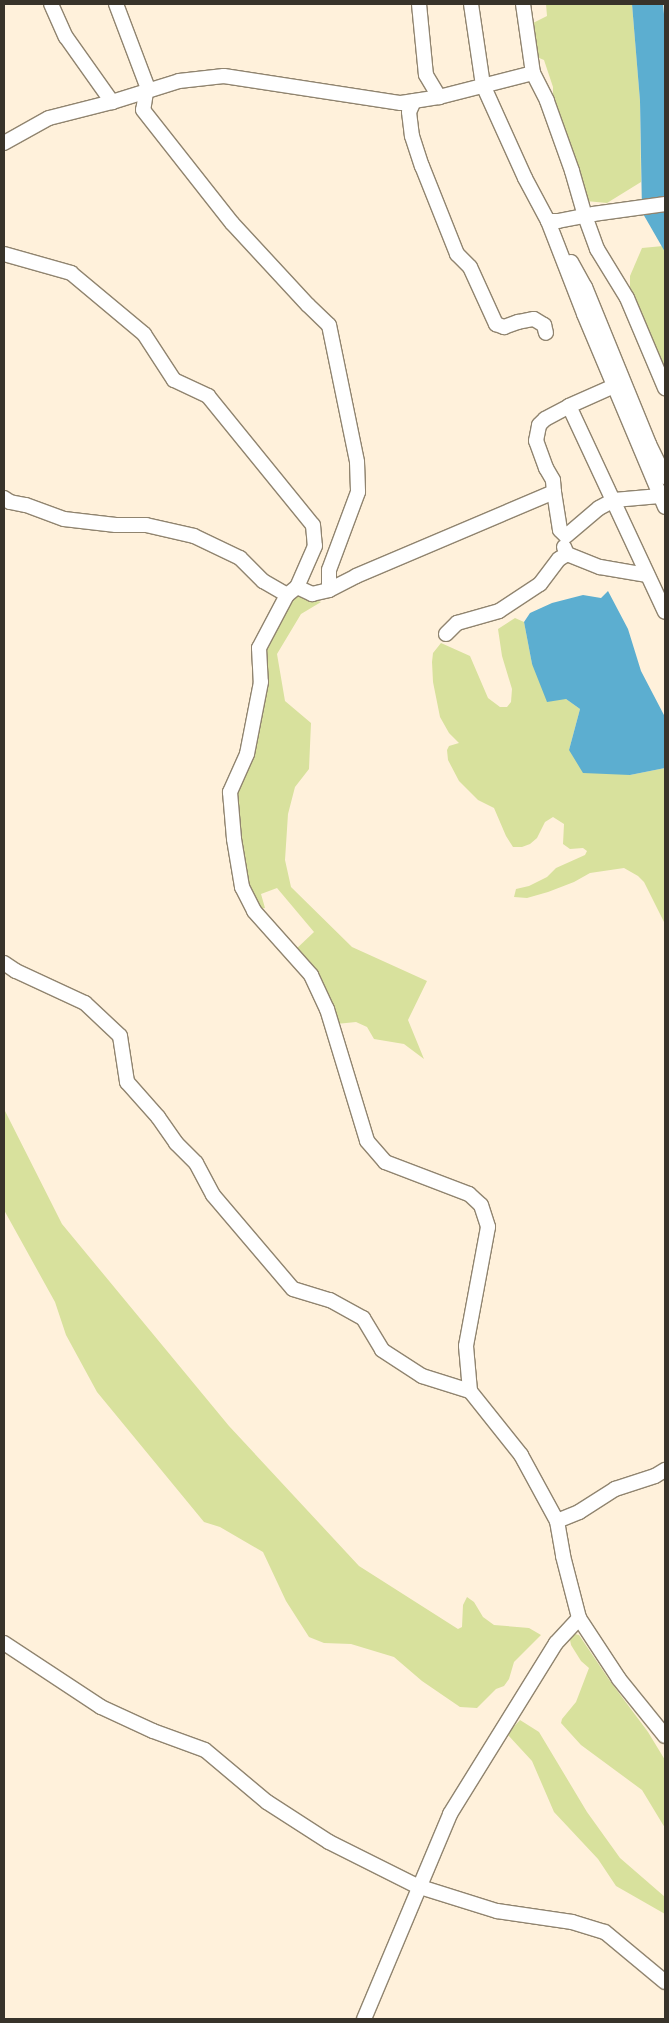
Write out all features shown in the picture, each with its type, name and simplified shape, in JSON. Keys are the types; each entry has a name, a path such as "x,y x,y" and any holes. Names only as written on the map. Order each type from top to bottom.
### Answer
{"street":[{"path":"50,4 66,36 112,102"},
{"path":"116,4 144,74 147,86 143,110 232,223 329,325 356,453 358,492 329,570 329,590"},
{"path":"419,4 426,74 439,97"},
{"path":"471,4 483,85 525,178 548,220 614,386 663,502 614,500 599,508 566,536 562,534"},
{"path":"522,4 532,73 547,101 589,215 598,249 627,298 665,388"},
{"path":"4,143 50,118 112,102 179,81 224,76 401,103 439,97 532,73"},
{"path":"414,101 409,112 412,136 422,166 457,254 470,267 496,324 504,327 534,319 544,325 546,333"},
{"path":"548,220 558,221 665,204"},
{"path":"4,254 71,273 144,334 174,380 208,396 313,525 315,546 259,648 261,682 247,754 230,792 234,839 242,887 254,911 311,975 327,1009 367,1141 385,1162 469,1194 481,1205 488,1227 466,1346 470,1391 521,1455 556,1521 579,1618 619,1679 665,1736"},
{"path":"561,256 568,257 585,287 649,444 665,477"},
{"path":"567,554 553,480 546,468 536,441 539,425 545,419 569,406 614,386"},
{"path":"569,406 665,612"},
{"path":"4,498 10,502 64,518 116,525 146,525 194,536 240,558 263,581 292,591 312,594 329,590 356,576 554,492"},
{"path":"446,634 457,623 500,611 540,584 559,558 567,554 600,567 647,575"},
{"path":"4,964 86,1003 120,1036 127,1082 158,1116 176,1143 196,1163 213,1195 293,1289 330,1300 363,1318 382,1350 422,1376 470,1391"},
{"path":"556,1521 579,1512 615,1489 655,1476 665,1470"},
{"path":"364,2019 418,1886 450,1814 556,1643 579,1618"},
{"path":"4,1644 101,1707 153,1732 204,1750 267,1802 329,1842 418,1886 497,1911 572,1922 604,1932 665,1982"}],"green space":[{"path":"546,4 632,4 640,101 641,182 607,203 586,201 580,173 553,109 553,87 544,60 527,53 523,28 547,16"},
{"path":"663,246 665,252 665,372 630,293 630,276 642,248"},
{"path":"295,593 321,602 301,614 277,654 285,701 311,723 309,769 295,787 288,814 285,860 291,887 352,947 427,981 408,1020 424,1059 404,1044 374,1039 367,1027 356,1022 336,1024 294,951 314,932 277,888 261,894 265,908 257,909 245,886 237,844 237,784 262,650"},
{"path":"515,618 524,622 532,664 566,699 580,709 569,750 630,775 665,768 665,924 644,882 624,868 590,873 574,882 527,898 514,897 516,889 529,886 547,877 556,868 585,855 587,851 583,848 570,849 563,844 564,824 553,817 545,822 537,838 530,844 522,847 513,847 494,808 478,800 459,781 448,760 447,750 449,746 459,743 449,733 440,717 433,682 432,662 433,653 441,643 470,656 488,698 500,707 507,707 511,702 512,689 502,656 498,629"},
{"path":"4,1109 62,1224 229,1426 359,1566 458,1629 462,1627 463,1605 467,1597 474,1602 483,1617 494,1625 529,1628 541,1635 514,1662 509,1679 504,1686 496,1689 477,1708 460,1707 422,1681 394,1657 351,1644 324,1643 309,1637 286,1601 263,1552 220,1527 204,1522 97,1392 66,1335 55,1302 4,1210"},
{"path":"575,1634 579,1635 648,1732 665,1760 665,1828 642,1790 581,1745 561,1723 562,1719 576,1702 589,1668 581,1661 571,1645 570,1640"},
{"path":"520,1720 539,1732 587,1812 620,1858 665,1897 665,1914 616,1886 598,1859 554,1812 532,1761 507,1734"}],"water":[{"path":"632,4 663,4 665,24 665,252 642,212 640,101"},
{"path":"608,591 628,629 641,671 665,717 665,768 630,775 583,773 569,750 580,709 566,699 547,702 532,664 524,622 530,613 552,603 583,595 601,598"}]}
